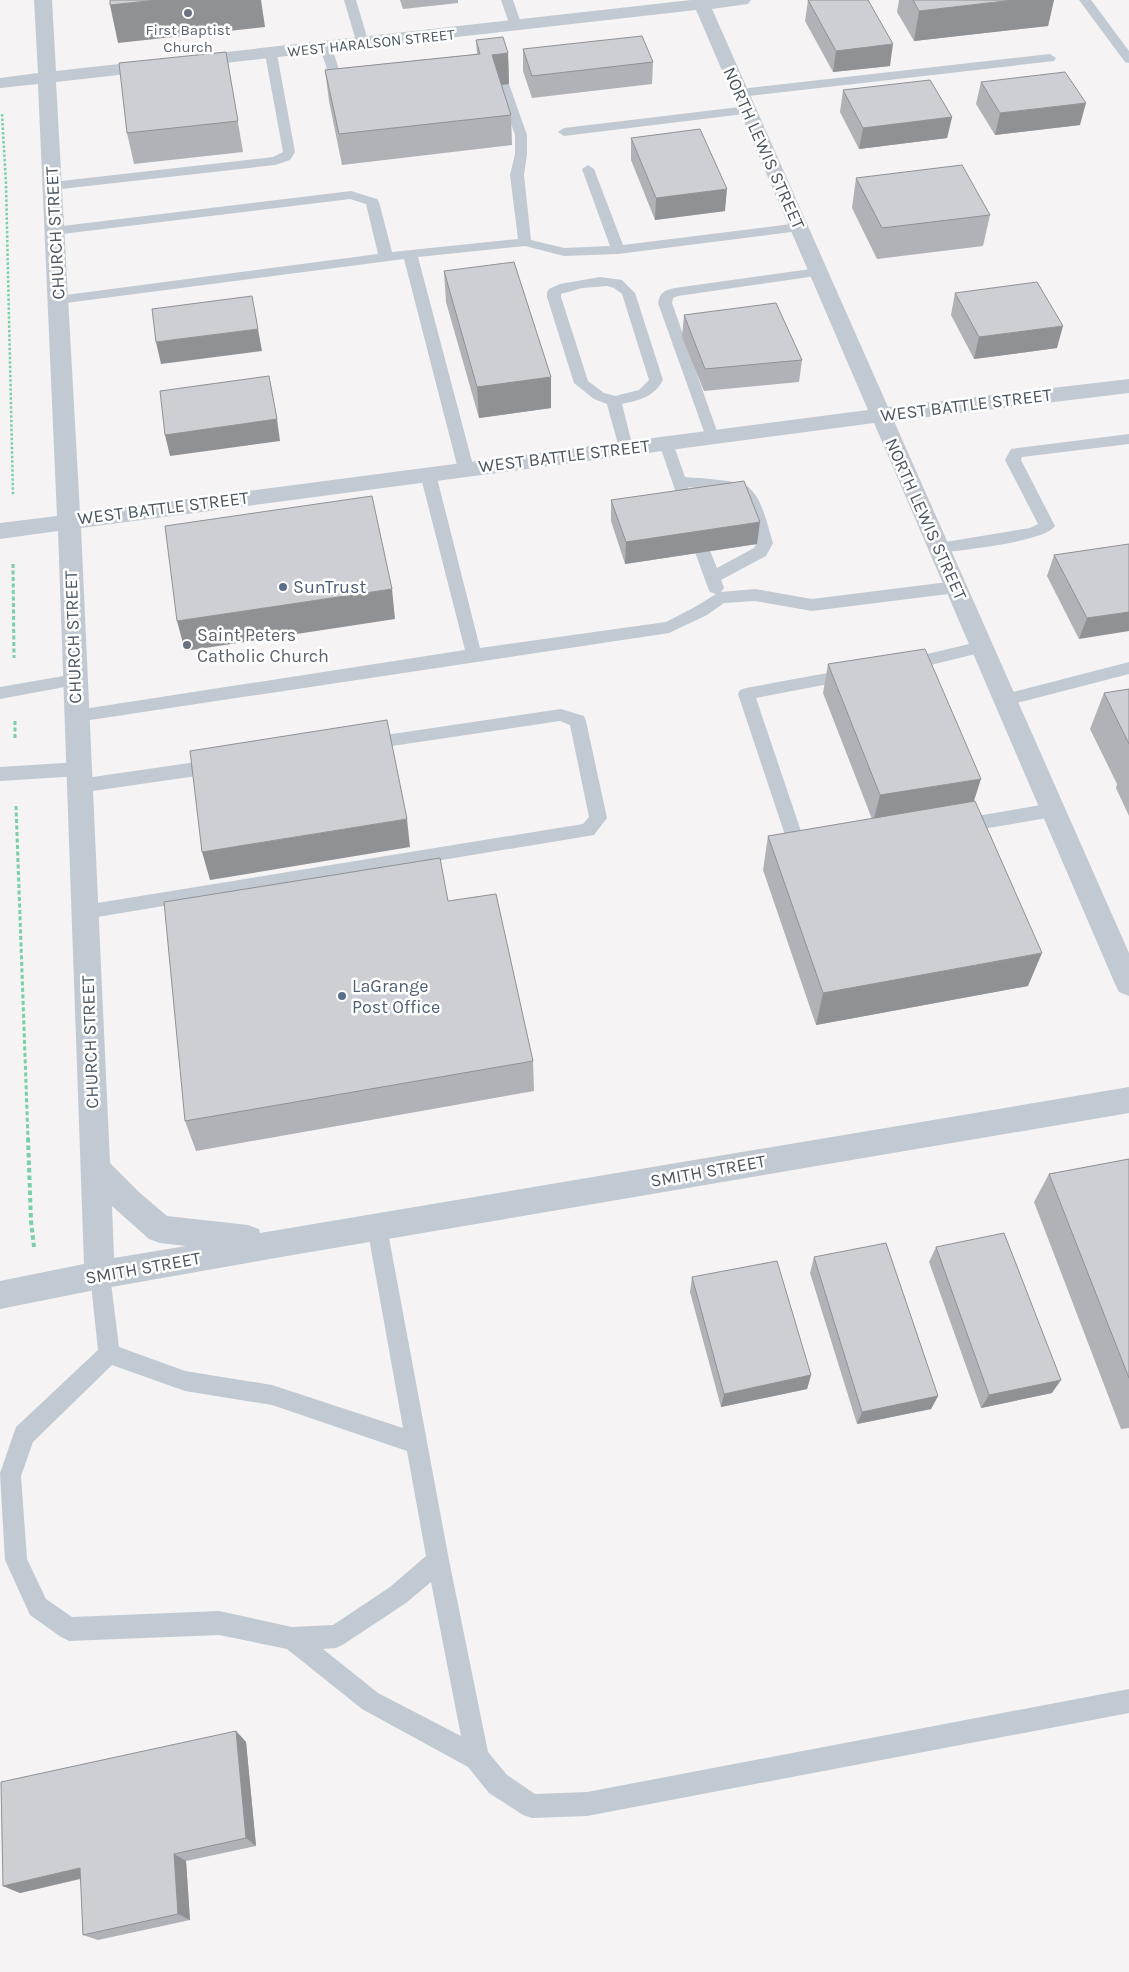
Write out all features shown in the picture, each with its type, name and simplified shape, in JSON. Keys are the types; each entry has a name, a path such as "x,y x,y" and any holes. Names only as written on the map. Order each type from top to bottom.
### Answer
{"street":[{"name":"CHURCH STREET","path":"43,0 69,521 100,1275"},
{"name":"WEST HARALSON STREET","path":"0,83 363,44 488,37 516,26 701,2 742,0"},
{"name":"NORTH LEWIS STREET","path":"701,2 1129,984"},
{"name":"WEST BATTLE STREET","path":"0,531 881,415 1129,386"},
{"name":"SMITH STREET","path":"0,1295 100,1275 287,1242 1129,1100"},
{"name":"SMITH STREET","path":"96,1168 129,1203 160,1229 287,1242"}],"lane":[{"path":"350,0 363,44"},
{"path":"507,0 516,26"},
{"path":"1084,0 1129,59"},
{"path":"326,48 334,75 338,78 366,76"},
{"path":"52,186 275,161 285,157 290,152 271,54"},
{"path":"564,132 744,101 1050,58"},
{"path":"503,84 521,135 521,154 516,175 524,242"},
{"path":"588,169 618,250"},
{"path":"54,231 351,195 372,202 386,257"},
{"path":"58,300 410,254 524,242 564,252 618,250 799,227"},
{"path":"410,254 466,469"},
{"path":"712,437 665,303 666,296 675,292 818,272"},
{"path":"611,281 622,285 628,293 656,380 654,387 649,392 614,401 599,396 581,383 554,297 554,292 562,286 611,281"},
{"path":"614,401 626,448"},
{"path":"939,548 1034,533 1047,526 1014,460 1016,453 1129,439"},
{"path":"666,443 686,503"},
{"path":"428,474 474,655"},
{"path":"678,481 740,489 747,494 755,511 765,543 760,552 712,578"},
{"path":"703,552 720,598"},
{"path":"76,716 669,627 701,611 720,598 755,595 812,605 956,588"},
{"path":"892,668 982,647"},
{"path":"1006,700 1129,668"},
{"path":"819,850 800,853 746,694 863,673"},
{"path":"0,693 75,680"},
{"path":"84,912 588,830 598,818 578,721 561,715 345,747"},
{"path":"0,774 79,778 237,763"},
{"path":"946,828 1053,810"},
{"path":"377,1227 438,1560 477,1758"},
{"path":"100,1275 109,1354"},
{"path":"109,1354 185,1381 272,1395 416,1443"},
{"path":"109,1354 24,1435 5,1477 16,1560 38,1607 69,1629 219,1623 292,1639 336,1636 398,1595 438,1560"},
{"path":"292,1639 370,1701 477,1758 498,1784 532,1806 587,1804 1129,1701"}],"building":[{"path":"110,0 157,0 110,5"},
{"path":"808,0 868,0 893,44 836,51"},
{"path":"913,0 1014,0 919,11"},
{"path":"642,36 653,62 532,76 523,49"},
{"path":"503,37 508,53 492,55 511,115 339,134 325,70 480,54 476,40"},
{"path":"226,52 238,121 127,133 119,63"},
{"path":"1065,72 1086,103 1000,113 981,82"},
{"path":"930,80 952,117 863,128 843,90"},
{"path":"700,129 727,189 656,198 631,138"},
{"path":"962,165 990,215 882,228 856,178"},
{"path":"514,262 551,377 477,387 444,271"},
{"path":"1037,282 1063,326 979,337 955,293"},
{"path":"252,296 258,329 156,342 152,309"},
{"path":"776,303 802,360 705,369 684,315"},
{"path":"269,376 277,419 165,435 160,391"},
{"path":"744,481 760,522 626,542 611,500"},
{"name":"SunTrust","path":"372,496 392,589 177,621 165,526"},
{"path":"1129,544 1129,612 1087,618 1054,555"},
{"path":"925,649 981,779 880,795 828,664"},
{"path":"1129,689 1129,744 1104,693"},
{"path":"387,720 407,819 202,852 190,751"},
{"path":"975,801 1042,953 823,993 768,836"},
{"path":"440,858 448,901 496,894 533,1061 185,1121 164,902"},
{"path":"1129,1159 1129,1378 1049,1174"},
{"path":"1004,1233 1061,1380 989,1395 936,1247"},
{"path":"886,1243 938,1396 862,1412 814,1257"},
{"path":"777,1261 811,1375 724,1394 692,1277"},
{"path":"236,1731 246,1838 174,1854 178,1914 83,1935 80,1868 3,1886 1,1782"}],"place":[{"name":"First Baptist Church","path":"188,13"},
{"name":"SunTrust","path":"283,587"},
{"name":"Saint Peters Catholic Church","path":"187,645"},
{"name":"LaGrange Post Office","path":"342,996"}]}
